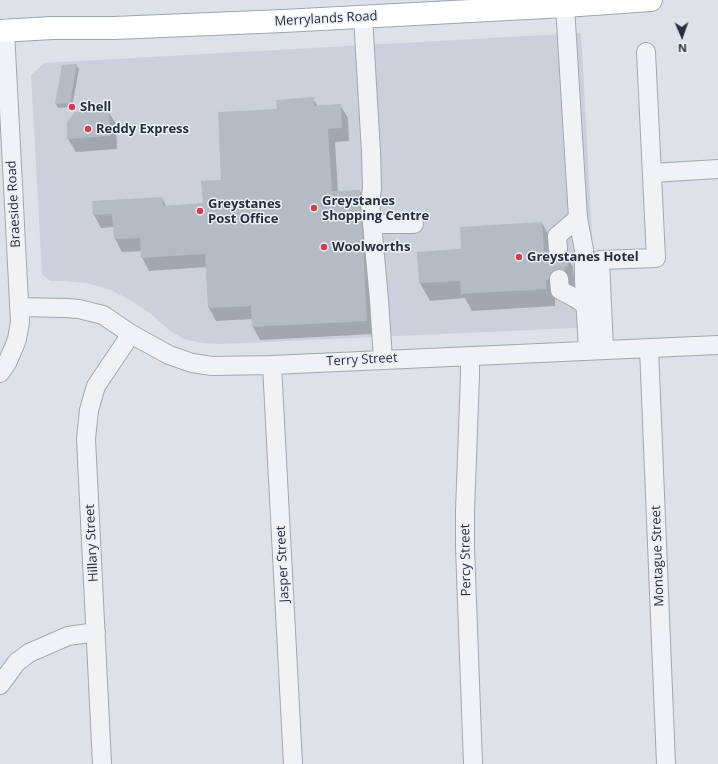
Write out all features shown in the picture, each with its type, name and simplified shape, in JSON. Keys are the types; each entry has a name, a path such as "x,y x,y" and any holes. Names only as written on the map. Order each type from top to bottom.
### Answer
{"main road":[{"name":"Merrylands Road","path":"3,31 52,28 122,28 362,17 651,0"}],"street":[{"path":"565,6 578,218 584,250 586,305 596,350"},
{"path":"362,17 368,93 372,189 370,201 383,359"},
{"name":"Braeside Road","path":"0,373 7,363 17,339 20,322 3,31"},
{"path":"596,350 600,260 656,258 646,52"},
{"path":"652,173 718,169"},
{"path":"558,249 557,236 578,218"},
{"path":"372,224 414,224"},
{"path":"559,279 560,290 586,305"},
{"name":"Terry Street","path":"20,307 66,308 91,311 103,315 131,334 163,352 192,363 212,366 272,365 718,345"},
{"name":"Hillary Street","path":"102,764 86,439 89,410 96,386 131,334"},
{"name":"Montague Street","path":"649,348 666,764"},
{"name":"Percy Street","path":"470,356 465,541 473,764"},
{"name":"Jasper Street","path":"272,365 293,764"},
{"path":"0,685 18,662 29,653 68,636 96,632"}],"shaded area":[{"name":"Greystanes Shopping Centre","path":"581,33 597,327 220,344 203,343 184,339 170,331 151,314 130,300 111,290 87,283 50,281 42,274 31,75 44,63"}],"building":[{"path":"77,64 70,103 55,104 62,65"},
{"path":"314,97 314,106 341,104 342,128 328,129 332,191 360,190 367,321 252,327 251,306 208,308 205,254 141,258 140,238 114,239 112,214 93,215 92,201 162,197 163,206 203,203 201,181 221,180 218,112 277,109 276,100"},
{"name":"Reddy Express","path":"109,110 110,136 67,139 67,122 75,112"},
{"path":"542,222 544,251 564,249 565,278 546,280 546,289 461,294 460,281 419,283 417,252 461,249 460,227"}],"tunnel":[{"path":"558,249 559,279"}],"place":[{"name":"Shell","path":"72,107"},
{"name":"Reddy Express","path":"88,129"},
{"name":"Greystanes Shopping Centre","path":"314,208"},
{"name":"Greystanes Post Office","path":"200,211"},
{"name":"Woolworths","path":"324,247"},
{"name":"Greystanes Hotel","path":"519,257"}]}
